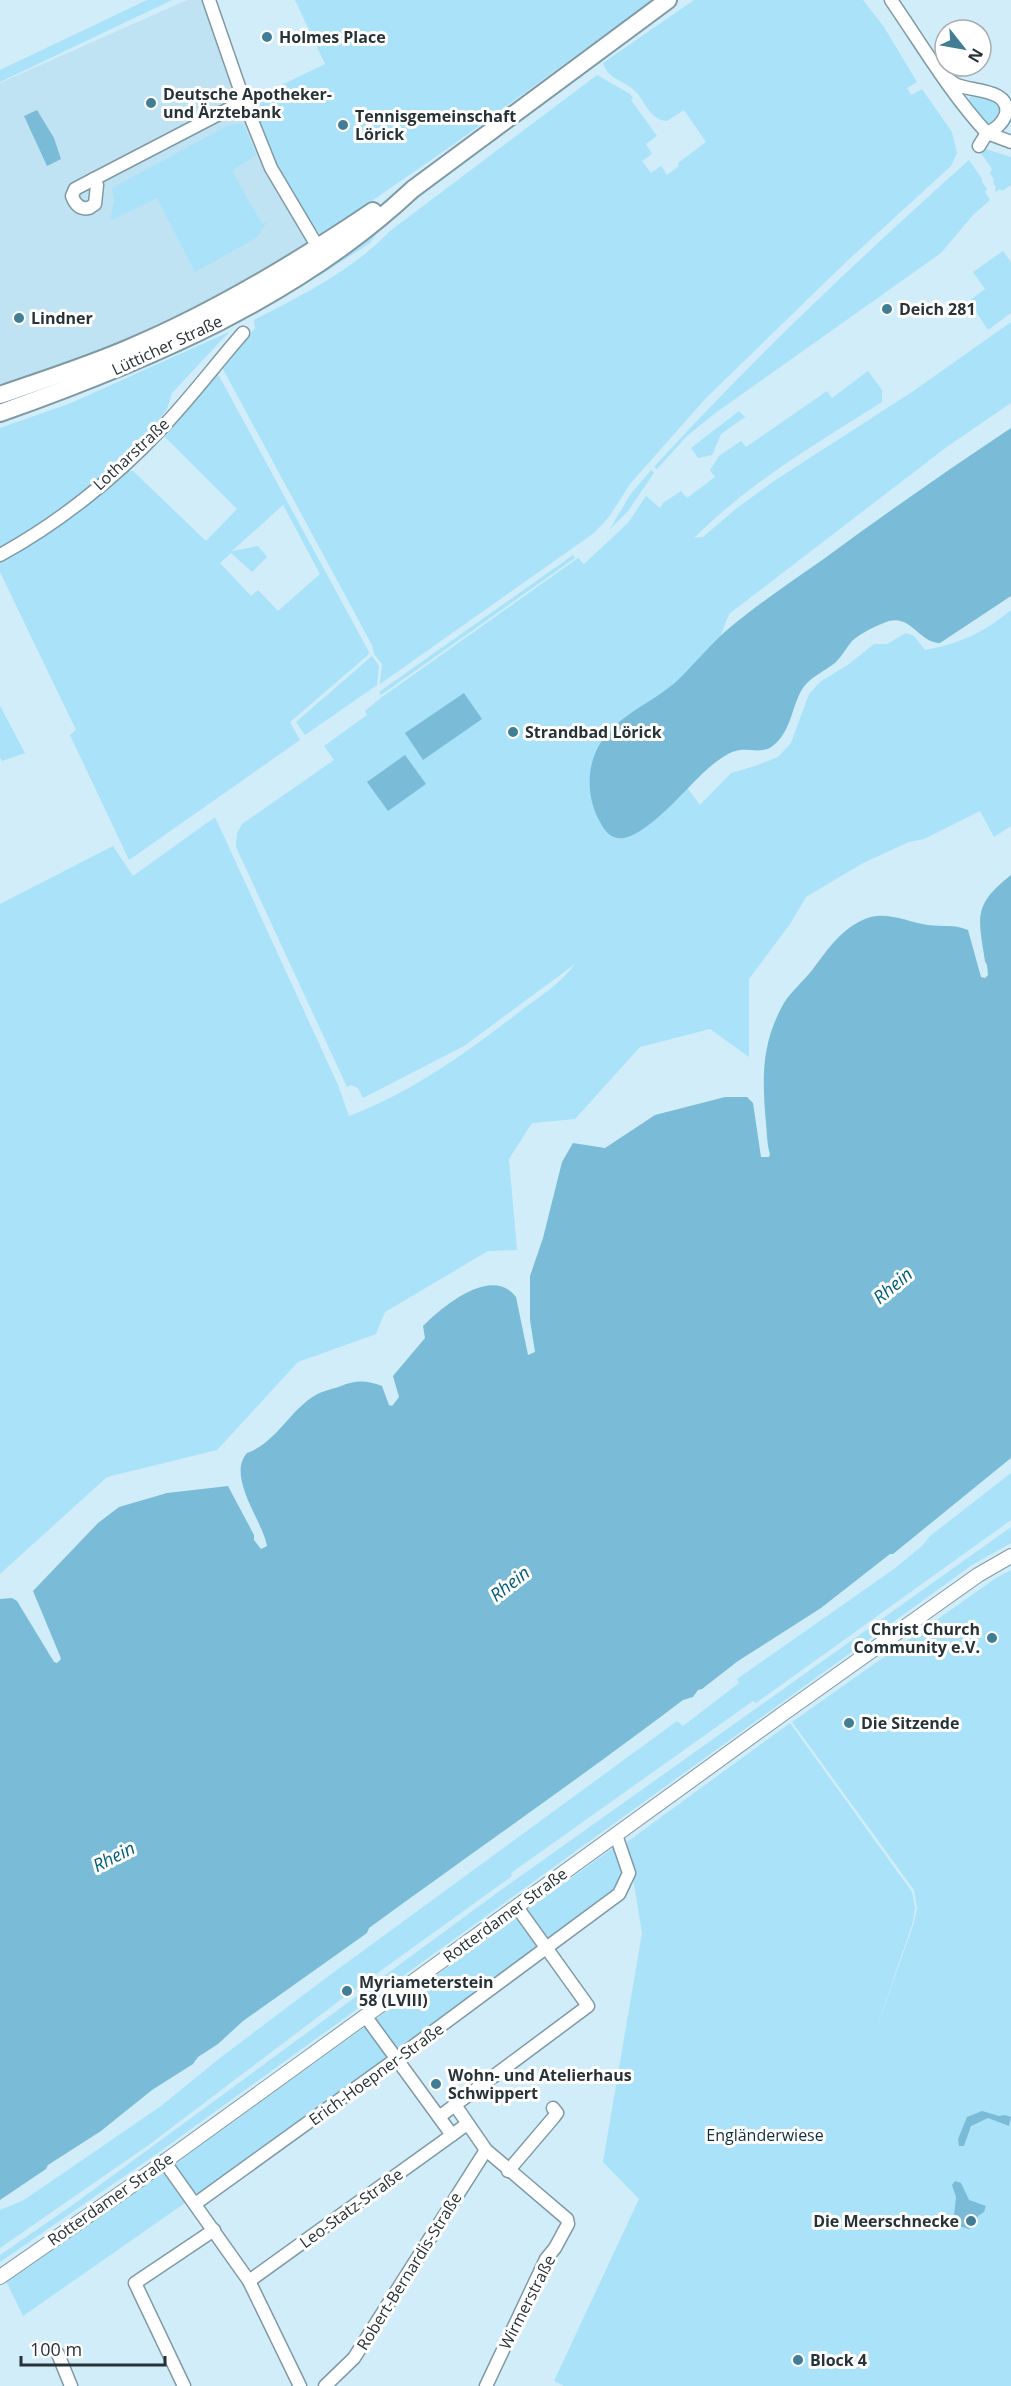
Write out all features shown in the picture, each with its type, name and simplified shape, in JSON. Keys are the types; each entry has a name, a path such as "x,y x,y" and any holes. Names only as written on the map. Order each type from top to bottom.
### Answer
{"main road":[{"path":"322,254 384,217 413,189 668,0"},
{"name":"Lütticher Straße","path":"0,395 128,349 322,254"},
{"name":"Lütticher Straße","path":"0,412 91,381 181,342 279,289 322,254"}],"street":[{"path":"209,0 244,101 271,168 322,254"},
{"path":"891,0 933,63"},
{"path":"944,78 974,120 987,133 1011,142"},
{"path":"947,78 967,89 988,91 1006,103 1007,110 1004,120 987,133 979,146"},
{"path":"94,179 244,101"},
{"name":"Lotharstraße","path":"0,555 28,540 63,515 132,458 161,430 243,333"},
{"name":"Rotterdamer Straße","path":"0,2277 366,2017 978,1575 1011,1556"},
{"name":"Erich-Hoepner-Straße","path":"195,2204 396,2060 615,1898 622,1890 628,1873 616,1835"},
{"path":"439,2117 588,2006 517,1907"},
{"path":"366,2017 452,2135"},
{"path":"454,2105 486,2150 508,2171 555,2117 556,2113 553,2108"},
{"name":"Leo-Statz-Straße","path":"249,2281 467,2124"},
{"name":"Robert-Bernardis-Straße","path":"325,2386 354,2358 486,2150"},
{"path":"164,2161 249,2281 300,2386"},
{"name":"Wirmerstraße","path":"486,2386 546,2259 566,2229 567,2219 508,2171"},
{"path":"184,2386 135,2283 214,2230"},
{"path":"58,2355 66,2384"}],"shaded area":[{"path":"187,0 205,0 308,236 304,252 128,346 0,391 0,83"}],"green space":[{"path":"147,0 172,0 0,82 0,70"},
{"name":"Tennisgemeinschaft Lörick","path":"295,0 652,0 454,144 327,232 320,234 288,187 249,101 325,64"},
{"path":"694,0 863,0 884,27 917,82 907,88 911,95 922,89 952,132 957,153 951,166 846,262 706,398 630,484 609,517 594,533 380,684 382,664 374,654 372,645 223,369 255,328 254,320 308,292 360,258 390,231 597,75 630,94 633,98 631,100 657,136 646,144 652,154 642,161 651,173 661,166 667,175 679,166 678,163 706,142 684,110 667,121 661,120 648,110 632,88 613,77 603,63"},
{"path":"590,68 384,224 370,243 319,276 316,273"},
{"path":"969,98 995,101 1000,107 999,118 990,124 985,123 968,103"},
{"path":"234,124 243,124 256,155 232,171 262,224 267,222 256,238 195,272 157,198 110,221 114,200 112,188"},
{"path":"982,148 1011,157 1011,185 1002,191 1000,189 996,192 995,190 994,180 990,173 992,169 979,150"},
{"path":"969,160 982,179 987,189 985,192 990,200 973,215 941,253 714,414 687,436 657,469 654,467 808,309"},
{"path":"1003,251 1011,262 1011,313 988,330 969,301 985,289 973,272"},
{"path":"1011,322 1011,403 948,446 729,614 671,766 700,805 731,773 778,757 791,743 809,694 820,682 849,664 874,644 887,644 906,633 914,636 925,650 971,636 1011,610 1011,826 994,837 980,811 924,839 909,842 863,863 806,897 790,924 749,979 749,1057 710,1029 640,1047 575,1119 532,1123 509,1159 517,1250 488,1251 385,1312 376,1334 298,1362 217,1450 107,1477 0,1574 0,904 113,846 133,876 215,817 338,1085 349,1116 418,1083 461,1055 544,994 575,964 464,1046 363,1098 358,1088 351,1085 347,1087 236,847 237,833 242,824 334,760 324,746 367,715 365,711 382,697 578,558 584,564 628,523 646,496 660,508 663,503 681,491 687,498 715,477 710,470 719,456 741,441 746,447 827,391 832,398 868,371 882,390 882,402 808,449 737,499 694,538 703,537 774,481 912,392"},
{"path":"229,332 172,393 167,409 131,457 62,513 0,553 0,428 71,403"},
{"path":"218,374 369,652 290,722 300,740 129,860 70,735 76,730 0,572 0,559 120,471 133,471 206,541 237,509 165,437 176,419","holes":["283,505 320,574 278,611 258,590 251,596 220,563 231,553 252,572 267,557 258,546 232,551"]},
{"path":"739,411 745,417 721,434 712,455 698,458 691,448"},
{"path":"651,470 654,473 628,511 610,529 630,495"},
{"path":"573,555 575,558 381,695 379,692"},
{"path":"372,656 379,666 377,685 305,735 296,722"},
{"path":"0,706 25,753 2,761 0,757"},
{"path":"1011,1473 1011,1520 756,1703 753,1701 511,1873 512,1876 347,1995 150,2144 0,2248 0,2210 24,2200 161,2106 330,1975 677,1721 683,1726 739,1683 737,1679 894,1569 923,1545 930,1536"},
{"path":"1011,1527 1011,1543 972,1565 155,2155 0,2262 0,2255 74,2204 501,1890"},
{"name":"Engländerwiese","path":"1011,1570 1011,2386 564,2386 554,2381 639,2199 603,2162 642,1933 627,1842 790,1723 912,1892 915,1907 913,1922 872,2041 914,1923 917,1908 914,1890 792,1722 996,1578"},
{"path":"617,1845 626,1866 622,1887 200,2199 185,2203 23,2316 6,2281 171,2167"}],"water":[{"path":"37,110 54,138 61,159 47,166 24,116"},
{"path":"1011,428 1011,596 940,643 927,639 910,625 897,620 864,632 852,641 836,662 811,679 803,688 784,733 771,747 763,750 736,751 725,756 703,773 658,817 635,834 620,838 607,832 595,813 592,803 590,771 601,742 618,723 670,687 721,636 751,611 894,508"},
{"path":"464,693 482,719 423,760 405,733"},
{"path":"405,755 426,784 388,811 367,782"},
{"name":"Rhein","path":"1011,875 1011,1458 893,1554 890,1554 821,1608 738,1661 698,1690 693,1697 683,1700 369,1928 367,1933 243,2021 218,2044 198,2057 193,2064 152,2090 101,2131 48,2165 46,2169 0,2200 0,1599 12,1598 17,1601 54,1662 57,1663 61,1659 60,1656 33,1591 98,1523 119,1507 167,1493 228,1486 254,1535 254,1540 261,1549 267,1546 243,1486 242,1463 247,1453 266,1442 311,1398 346,1384 366,1382 382,1386 389,1405 392,1406 399,1397 393,1376 425,1338 423,1326 455,1300 481,1287 494,1285 506,1288 516,1297 528,1355 535,1352 530,1320 530,1276 543,1238 562,1162 573,1143 605,1148 655,1115 725,1097 747,1097 753,1103 761,1157 769,1157 764,1076 771,1032 787,998 830,947 856,923 873,917 888,916 928,925 958,927 968,930 981,977 985,978 988,975 981,933 981,912 990,895"},
{"path":"982,2111 1011,2117 1009,2126 988,2118 971,2126 964,2146 959,2146 958,2139 967,2117"},
{"path":"955,2181 961,2183 969,2200 986,2206 984,2212 978,2216 974,2227 969,2229 956,2225 954,2216 956,2197 952,2185"}],"place":[{"name":"Holmes Place","path":"267,37"},
{"name":"Deutsche Apotheker- und Ärztebank","path":"151,103"},
{"name":"Tennisgemeinschaft Lörick","path":"343,125"},
{"name":"Deich 281","path":"887,309"},
{"name":"Lindner","path":"19,318"},
{"name":"Strandbad Lörick","path":"513,732"},
{"name":"Christ Church Community e.V.","path":"992,1638"},
{"name":"Die Sitzende","path":"849,1723"},
{"name":"Myriameterstein 58 (LVIII)","path":"347,1991"},
{"name":"Wohn- und Atelierhaus Schwippert","path":"436,2084"},
{"name":"Die Meerschnecke","path":"971,2221"},
{"name":"Block 4","path":"798,2360"}]}
